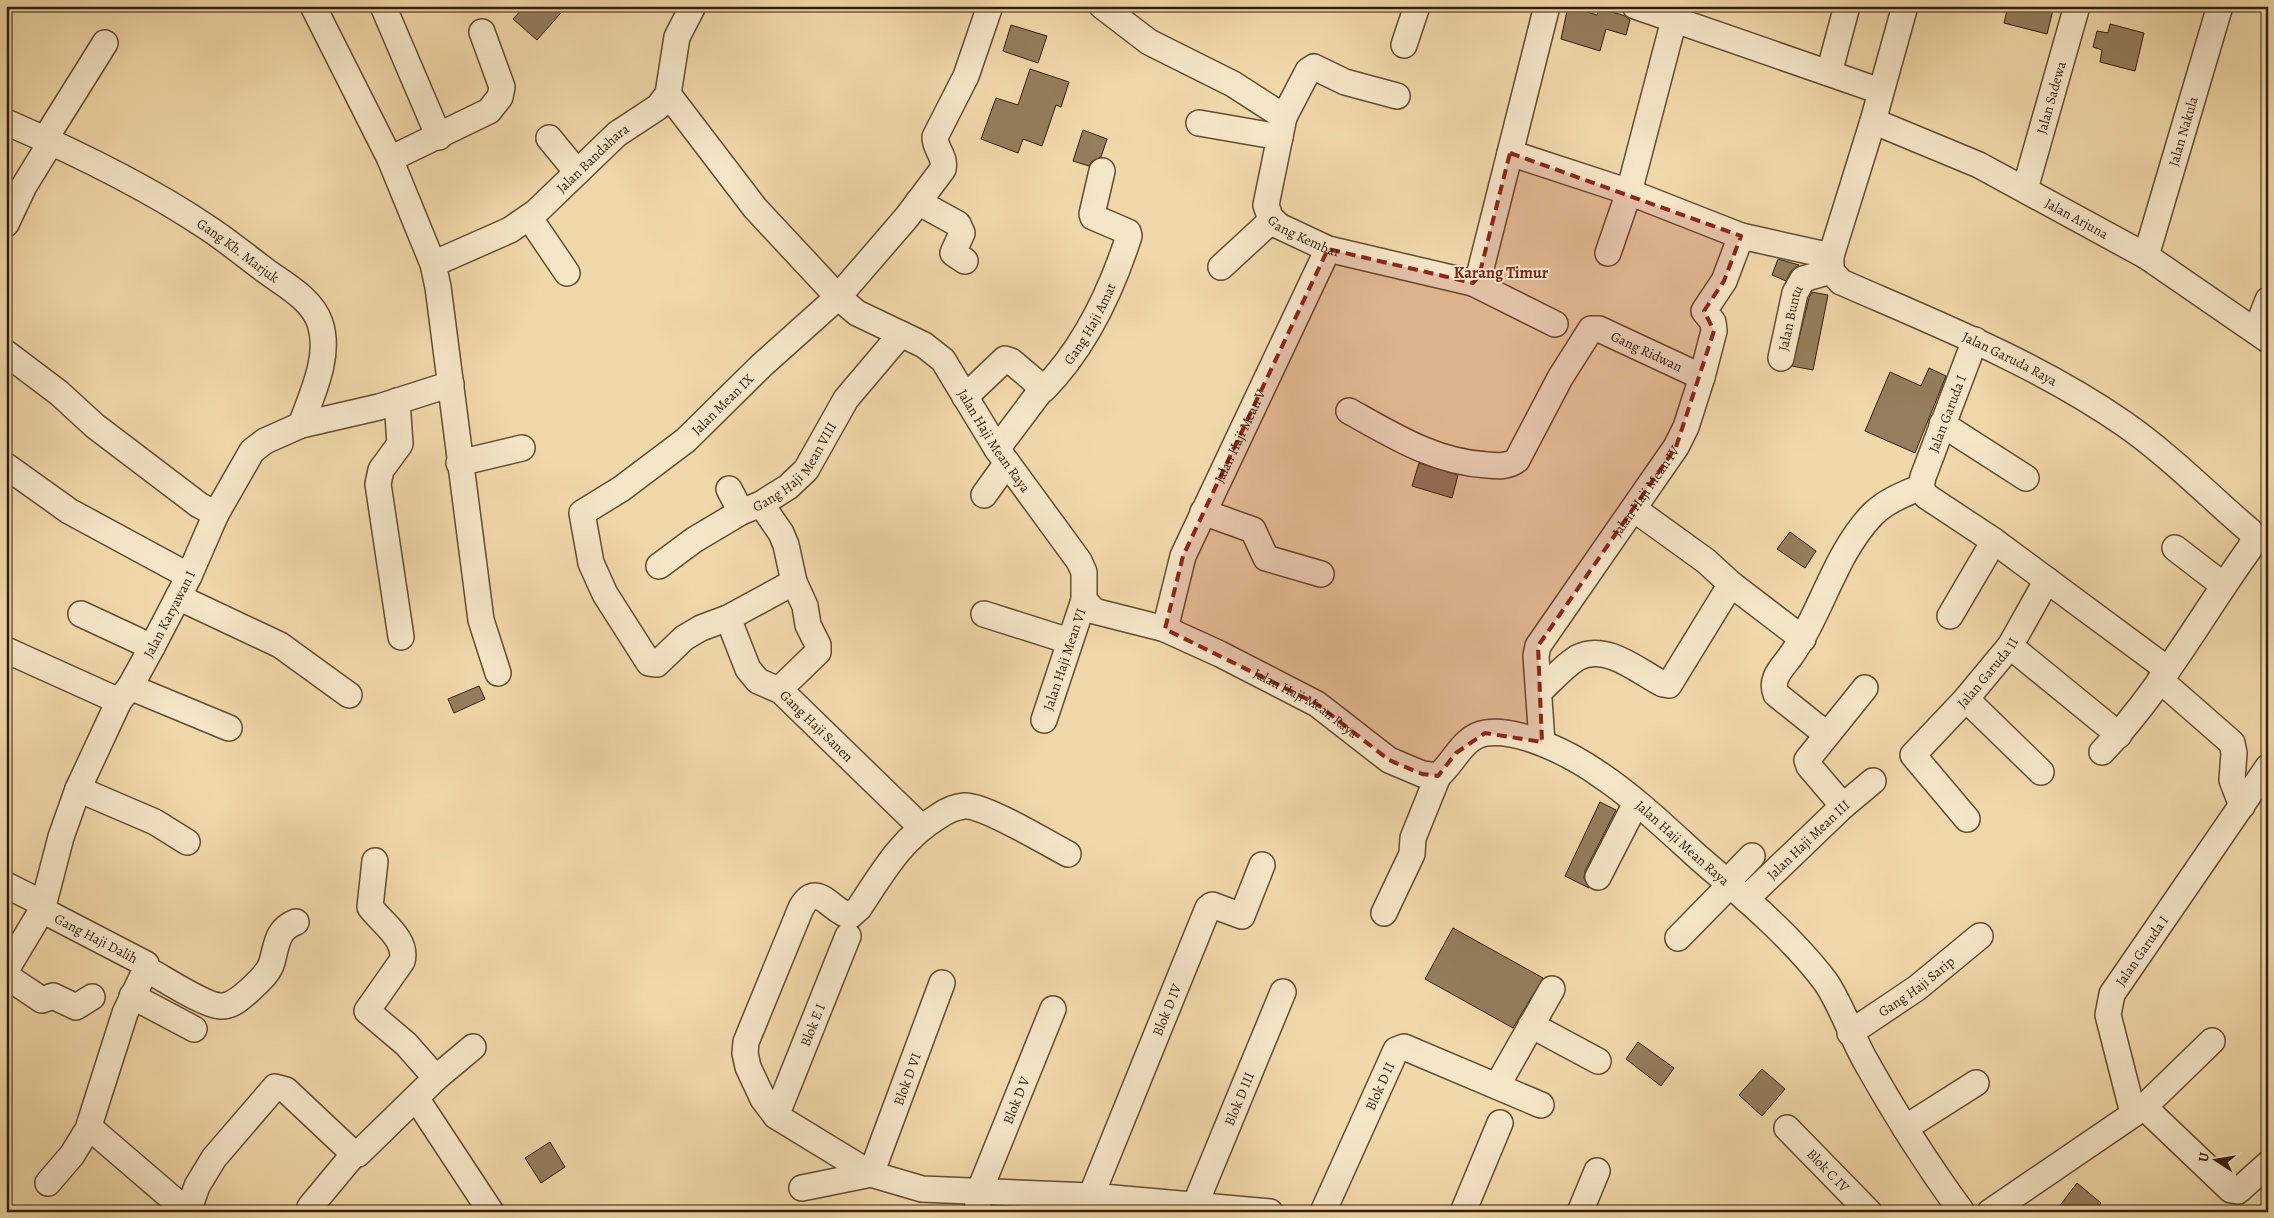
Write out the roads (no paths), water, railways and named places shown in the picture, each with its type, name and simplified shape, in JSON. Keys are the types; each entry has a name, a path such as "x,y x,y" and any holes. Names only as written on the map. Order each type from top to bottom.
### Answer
{"street":[{"path":"313,6 390,159 433,264 438,287 459,463 481,620 498,673"},
{"path":"383,6 439,137"},
{"path":"668,94 677,37 693,6"},
{"name":"Jalan Mean IX","path":"728,618 701,628 684,638 657,664 648,663 605,594 591,563 581,517 585,510 621,489 686,440 762,365 843,291 918,202 943,169 943,160 937,148 936,137 966,76 990,6"},
{"path":"1102,6 1149,42 1233,84 1282,127"},
{"path":"1404,45 1417,6"},
{"path":"1473,283 1479,276 1547,6"},
{"path":"1635,6 1880,91"},
{"path":"1829,73 1847,6"},
{"path":"1510,153 1629,192 1741,236 1831,264 1874,121 1880,91 1905,6"},
{"name":"Jalan Sadewa","path":"2025,189 2077,6"},
{"name":"Jalan Nakula","path":"2146,256 2220,6"},
{"path":"1608,253 1629,192 1674,20"},
{"path":"390,159 439,137 489,111 500,97 502,88 482,32"},
{"path":"6,224 48,140 104,43"},
{"name":"Gang Kembar","path":"1397,96 1345,82 1314,67 1308,71 1282,127 1266,205 1272,220 1279,226 1328,249 1473,283 1555,324"},
{"name":"Jalan Bandahara","path":"433,264 510,230 529,217 617,134 658,107 668,94"},
{"name":"Jalan Haji Mean Raya","path":"668,94 755,208 843,291 857,313 924,345 942,360 1002,456 1080,561 1084,572 1084,600 1094,611 1166,629 1220,654 1317,704 1389,760 1422,774 1438,776 1447,768 1456,753 1473,738 1485,733 1542,742 1599,774 1636,803 1735,889 1826,982 1850,1033 1905,1128 1962,1212"},
{"name":"Jalan Arjuna","path":"1874,121 1979,165 2146,256 2262,336"},
{"name":"Gang Kh. Marjuk","path":"6,122 48,140 134,184 208,227 308,303 320,322 324,347 318,376 301,425"},
{"path":"1199,123 1282,127"},
{"path":"548,138 577,172"},
{"name":"Gang Haji Amat","path":"1042,389 1065,367 1084,339 1102,302 1129,236 1128,232 1093,217 1092,214 1102,171"},
{"path":"918,202 958,224 962,234 953,253 965,261"},
{"path":"529,217 567,273"},
{"path":"1221,267 1272,220"},
{"name":"Jalan Haji Mean IV","path":"1542,742 1536,656 1538,646 1676,447 1686,427 1714,331 1713,322 1704,310 1724,281 1741,236"},
{"name":"Jalan Haji Mean V","path":"1166,629 1183,556 1328,249"},
{"name":"Jalan Garuda Raya","path":"1831,264 1841,282 1975,340 2084,398 2150,443 2250,531 2254,538 2252,544 2164,675"},
{"name":"Jalan Buntu","path":"1781,358 1795,293 1803,279 1831,264"},
{"path":"2262,336 2268,300"},
{"name":"Gang Ridwan","path":"1349,410 1411,446 1437,456 1470,464 1511,465 1517,460 1560,378 1591,329 1599,329 1702,377"},
{"name":"Gang Haji Mean VIII","path":"659,566 694,540 788,487 806,470 846,399 901,334"},
{"name":"Jalan Garuda I","path":"1921,487 1922,477 1975,340"},
{"path":"6,353 59,393 94,426 199,505 216,514"},
{"path":"965,397 1005,359 1011,361 1042,389 1002,456 984,495"},
{"name":"Jalan Karyawan I","path":"6,970 43,907 61,837 78,790 125,694 184,586 216,514 252,451 265,442 301,425 397,401 451,384"},
{"path":"397,401 400,444 381,470 378,484 401,637"},
{"path":"1942,424 2026,478"},
{"path":"459,463 522,448"},
{"path":"6,466 68,511 280,645 349,695"},
{"path":"1826,734 1776,694 1773,687 1775,677 1803,639 1849,546 1871,516 1889,500 1921,487 1926,496 2048,580 2164,675 2232,743 2234,753 2232,780 2242,806"},
{"name":"Gang Haji Sanen","path":"729,489 781,533 794,582 805,606 808,624 818,645 818,652 786,683 781,691 921,827"},
{"path":"1634,509 1706,561 1731,584 1803,639"},
{"path":"1203,512 1253,530 1266,558 1321,574"},
{"path":"1950,616 1994,541"},
{"path":"2175,548 2224,585"},
{"name":"Jalan Garuda II","path":"1967,819 1913,755 1966,699 2010,646 2048,580"},
{"path":"781,691 758,681 748,669 728,618 794,582"},
{"path":"1539,692 1578,658 1601,654 1617,658 1663,684 1669,685 1731,584"},
{"name":"Jalan Haji Mean VI","path":"1044,720 1068,641 1084,600"},
{"path":"81,614 152,647"},
{"path":"984,614 1068,641"},
{"path":"2010,646 2110,743 2164,675"},
{"path":"6,650 125,694 229,728"},
{"path":"1843,806 1809,766 1807,760 1826,734 1865,688"},
{"path":"1966,699 2041,772"},
{"name":"Jalan Garuda I","path":"2138,1110 2108,1015 2108,1005 2112,994 2268,767"},
{"path":"1384,913 1412,854 1415,833 1438,776"},
{"name":"Jalan Haji Mean III","path":"1735,889 1873,781"},
{"path":"78,790 155,822 187,842"},
{"path":"1598,877 1636,803"},
{"path":"1068,854 982,810 964,806 949,810 921,827 901,845 859,908 850,916 841,913 824,899 814,895 806,900 746,1042 745,1053 748,1067 763,1100 776,1116 871,1174 922,1189 978,1202 1091,1196 1270,1212"},
{"path":"1678,938 1735,889 1752,856"},
{"path":"375,860 370,908 400,942 404,954 402,961 368,1011 406,1044 436,1078"},
{"name":"Blok D IV","path":"1091,1196 1208,908 1212,905 1242,916 1262,865"},
{"path":"6,885 43,907"},
{"name":"Gang Haji Dalih","path":"43,907 146,964 146,969"},
{"path":"48,1183 72,1155 89,1127 132,996 146,969 209,1004 229,1005 241,998 262,978 271,964 278,936 286,926 296,922"},
{"name":"Blok E I","path":"776,1116 848,936"},
{"name":"Gang Haji Sarip","path":"1850,1033 1917,988 1980,936"},
{"path":"6,976 42,1000 53,996 76,1007 92,998"},
{"name":"Blok D VI","path":"871,1174 942,983"},
{"path":"1497,1086 1552,989"},
{"name":"Blok D III","path":"1195,1205 1283,992"},
{"path":"132,996 194,1029"},
{"name":"Blok D V","path":"978,1202 1053,1009"},
{"path":"1531,1025 1598,1061"},
{"path":"1990,1212 2138,1110 2212,1041"},
{"path":"310,1207 354,1154 358,1154 436,1078 473,1047"},
{"name":"Blok D II","path":"1323,1212 1396,1050 1404,1047 1541,1105"},
{"path":"1905,1128 1976,1083"},
{"path":"89,1127 188,1212 197,1186 214,1158 275,1087 286,1090 354,1154"},
{"path":"416,1098 491,1212"},
{"path":"2138,1110 2231,1190 2238,1191 2268,1164"},
{"path":"1463,1212 1500,1123"},
{"name":"Blok C IV","path":"1787,1128 1869,1212"},
{"path":"1580,1212 1597,1171"},
{"path":"802,1188 871,1174"}],"district":[{"name":"Karang Timur","path":"1501,272"}]}
